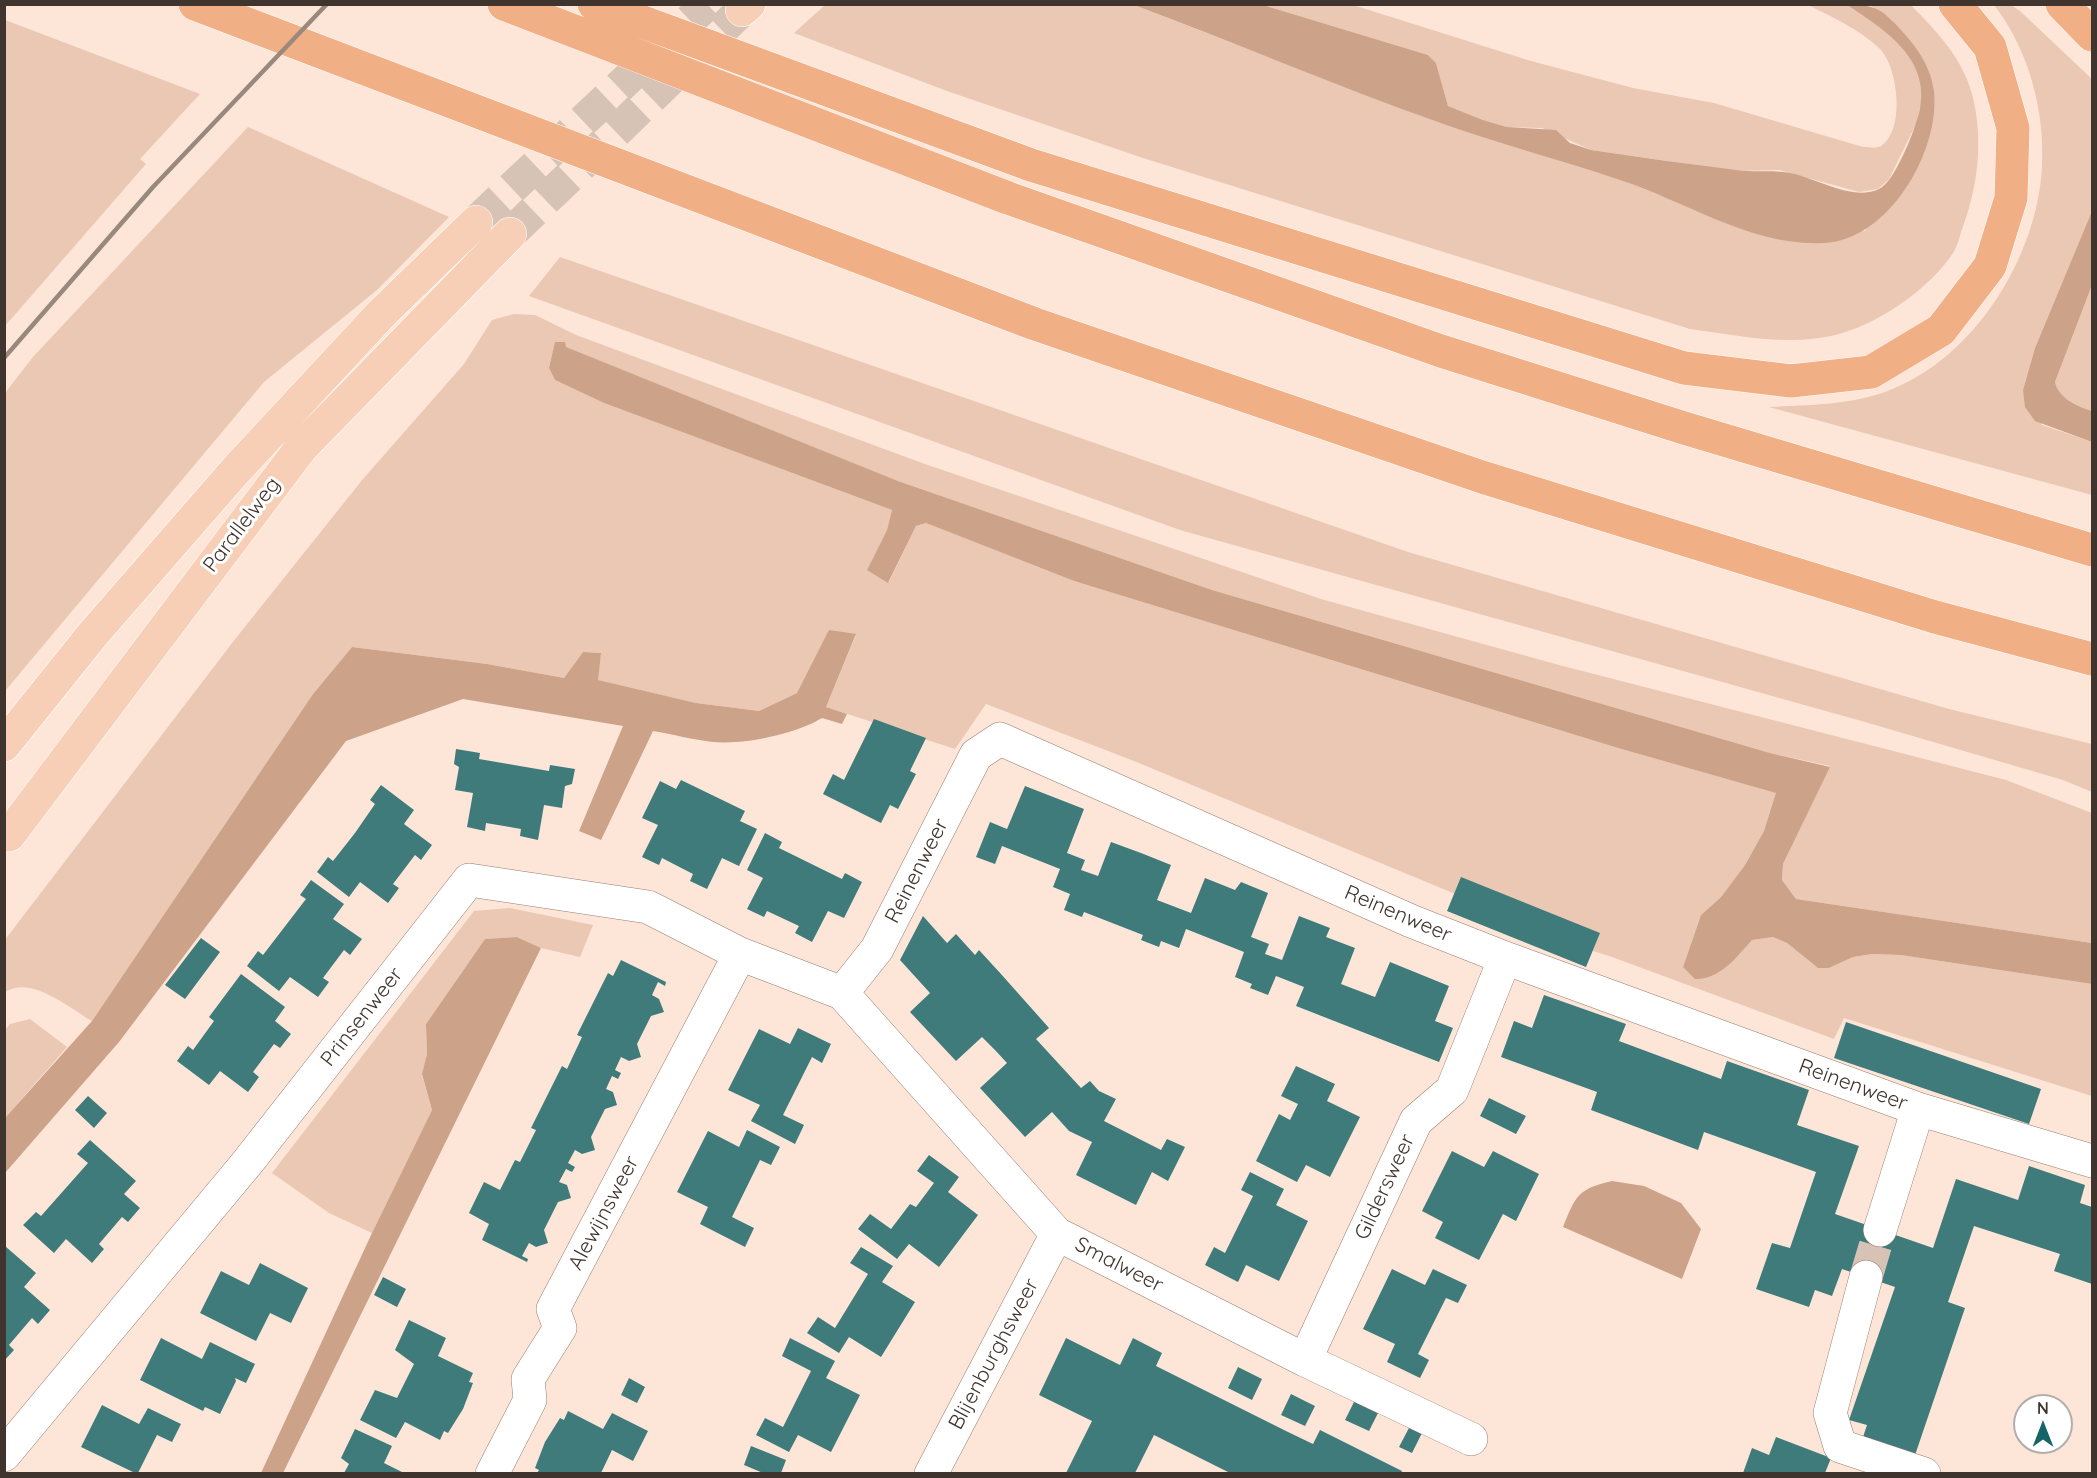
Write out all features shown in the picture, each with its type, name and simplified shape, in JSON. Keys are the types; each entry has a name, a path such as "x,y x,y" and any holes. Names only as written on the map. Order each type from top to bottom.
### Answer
{"highway":[{"path":"195,4 1046,328 1493,480 1935,617 2092,659"},
{"path":"504,4 1008,198 1441,351 1695,432 2092,550"},
{"path":"594,4 1031,165 1684,368 1791,381 1871,372 1941,330 1990,266 2011,198 2013,128 1990,47 1955,4"},
{"path":"2062,4 2092,35"}],"main road":[{"name":"Parallelweg","path":"4,745 93,634 236,470 382,313 476,222"},
{"name":"Parallelweg","path":"6,835 301,448 510,234"}],"street":[{"name":"Reinenweer","path":"842,993 877,949 976,755 1000,739 1411,921 1505,958 1918,1109 2092,1161"},
{"name":"Prinsenweer","path":"4,1455 247,1163 469,880 648,907 740,954 842,993"},
{"name":"Alewijnsweer","path":"492,1473 530,1400 528,1379 560,1328 553,1309 740,954"},
{"name":"Gildersweer","path":"1305,1360 1416,1121 1452,1090 1505,958"},
{"name":"Smalweer","path":"842,993 1057,1234 1305,1360 1471,1439"},
{"path":"1880,1230 1918,1109"},
{"name":"Blijenburghsweer","path":"931,1473 1057,1234"},
{"path":"1866,1277 1830,1413 1840,1446 1924,1473"},
{"path":"4,1465 22,1473"}],"shaded area":[{"path":"825,5 1134,5 1435,121 1622,180 1745,229 1865,231 1934,93 1891,19 1870,5 1911,5 1947,45 1968,81 1978,129 1975,181 1967,215 1953,253 1930,280 1882,316 1848,331 1814,339 1778,340 1690,329 1143,158 947,91 794,33"},
{"path":"1134,5 1263,5 1428,55 1436,63 1448,106 1483,120 1507,127 1556,130 1570,143 1591,150 1736,170 1788,173 1859,193 1879,189 1892,176 1914,128 1920,109 1921,91 1918,75 1911,60 1901,47 1875,24 1847,5 1865,6 1884,13 1908,38 1927,66 1934,92 1934,115 1919,165 1906,188 1889,209 1869,226 1848,238 1824,243 1798,242 1771,238 1745,230 1620,180 1435,121"},
{"path":"1263,5 1353,5 1531,61 1633,88 1714,103 1863,147 1877,147 1889,138 1896,112 1895,82 1886,56 1863,35 1808,5 1847,5 1889,32 1909,55 1920,77 1922,100 1917,122 1889,179 1878,189 1859,192 1779,170 1738,171 1591,150 1542,128 1507,127 1483,120 1448,106 1436,63 1428,55"},
{"path":"1994,5 2011,5 2020,11 2092,79 2092,211 2035,348 2023,390 2042,425 2092,442 2092,495 1769,407 1861,399 1890,390 1921,375 1949,354 1974,329 1996,300 2014,268 2028,235 2038,201 2042,167 2041,124 2025,61 2017,41"},
{"path":"5,20 200,94 140,159 146,164 5,326"},
{"path":"248,127 449,217 377,290 264,382 5,691 5,393 33,357"},
{"path":"2092,211 2092,285 2055,382 2060,393 2065,397 2092,411 2092,442 2035,421 2025,407 2023,390 2035,348"},
{"path":"560,257 1408,552 1949,709 2092,744 2092,792 2063,780 1865,722 1180,530 529,296"},
{"path":"2092,285 2092,411 2065,397 2060,393 2055,382"},
{"path":"514,314 535,315 576,335 922,463 1321,599 1559,665 2006,780 2092,813 2092,943 1796,899 1782,880 1783,864 1830,766 1770,753 1212,590 898,481 555,343 549,368 555,380 604,403 892,510 887,530 867,570 889,582 916,526 926,523 1074,581 1618,748 1777,793 1764,831 1745,865 1721,897 1701,915 1683,967 1736,958 1752,940 1773,937 1787,943 1818,968 1829,968 1853,957 1872,954 1901,955 2092,984 2092,1096 1844,1018 1834,1039 1612,957 1505,923 1453,893 1134,761 986,704 955,749 826,707 856,635 797,693 759,711 696,703 597,680 601,653 583,652 564,678 487,664 352,647 313,694 92,1021 61,1001 38,990 26,987 5,992 4,941 236,638 363,479 464,364 492,320"},
{"path":"555,342 565,342 566,347 898,481 1212,590 1770,753 1830,767 1783,864 1782,880 1796,899 2092,943 2092,984 1901,955 1872,954 1853,957 1829,968 1818,968 1787,943 1773,937 1752,940 1720,972 1695,979 1683,967 1701,915 1721,897 1745,865 1764,831 1776,793 1618,748 1074,581 926,523 916,526 888,583 867,570 887,530 892,510 604,403 555,380 549,368"},
{"path":"829,630 856,634 826,707 847,714 842,724 822,718 798,729 739,742 706,741 653,731 601,840 579,831 623,726 463,699 346,741 119,1042 5,1173 5,1118 92,1021 313,694 352,647 487,664 564,678 583,652 601,653 598,680 696,703 759,711 797,693"},
{"path":"510,908 593,925 580,957 541,948 517,937 485,939 426,1024 427,1054 422,1075 432,1110 372,1233 329,1213 272,1173 474,911"},
{"path":"517,937 541,948 283,1473 261,1473 372,1233 432,1110 422,1074 427,1054 426,1024 485,939"},
{"path":"30,1019 67,1047 5,1118 5,1030 10,1024"},
{"path":"1612,1181 1644,1186 1681,1203 1701,1229 1682,1279 1563,1227 1571,1207 1580,1195 1592,1187"}],"building":[{"path":"874,719 926,738 910,771 916,774 898,809 890,805 881,823 823,794 833,774 844,780"},
{"path":"456,749 480,753 479,759 549,771 550,765 575,769 572,784 565,786 562,808 544,805 538,840 520,836 521,829 486,823 485,831 467,827 473,793 455,790 459,767 454,764"},
{"path":"681,780 745,811 740,821 757,829 739,866 722,858 707,889 690,881 693,874 662,858 659,865 642,857 658,825 642,818 660,781 676,789"},
{"path":"381,785 414,810 404,824 432,845 421,860 415,855 393,884 399,888 388,903 360,882 349,897 317,872 328,857 333,861 355,833 375,804 370,800"},
{"path":"1025,786 1084,809 1067,853 1085,860 1081,870 1098,876 1111,842 1141,853 1171,865 1157,900 1191,913 1205,878 1235,890 1241,882 1268,893 1251,937 1269,944 1265,954 1282,960 1299,916 1330,928 1326,937 1355,948 1341,984 1375,997 1390,962 1449,986 1435,1021 1453,1028 1439,1062 1296,1006 1304,987 1276,976 1268,995 1250,988 1252,984 1235,977 1244,952 1186,929 1179,948 1161,941 1159,947 1141,940 1143,935 1084,912 1082,917 1064,910 1070,894 1053,887 1060,869 1002,846 995,864 976,857 990,822 1007,829"},
{"path":"765,833 782,842 779,848 842,879 845,873 862,882 844,918 828,911 812,942 795,933 799,926 767,911 764,917 747,909 763,878 747,870"},
{"path":"1461,877 1600,933 1586,967 1447,911"},
{"path":"311,880 344,904 333,919 362,939 350,955 344,950 323,978 329,982 318,997 290,977 279,991 247,966 258,951 263,955 306,899 300,895"},
{"path":"923,916 947,943 956,934 975,955 979,950 1049,1028 1036,1039 1081,1088 1090,1081 1099,1091 1116,1099 1104,1121 1161,1150 1167,1139 1185,1147 1168,1181 1152,1172 1136,1205 1076,1175 1092,1142 1069,1131 1052,1112 1025,1137 980,1088 1007,1063 982,1037 956,1061 910,1012 930,993 900,960"},
{"path":"201,938 220,952 185,999 165,985"},
{"path":"621,960 666,982 665,986 658,982 652,995 659,999 664,1012 651,1016 637,1044 641,1057 629,1061 621,1057 615,1070 621,1073 618,1079 612,1076 606,1089 613,1092 617,1105 605,1109 591,1137 595,1150 582,1154 575,1150 568,1163 575,1167 572,1172 566,1169 559,1182 567,1185 571,1198 558,1202 544,1230 548,1243 536,1247 529,1243 522,1256 528,1259 527,1262 482,1240 489,1224 469,1213 484,1182 500,1190 515,1160 520,1162 536,1130 531,1128 562,1066 567,1069 582,1037 577,1035 608,973 613,976"},
{"path":"241,974 285,1007 275,1021 291,1034 280,1048 274,1044 253,1072 259,1077 248,1092 220,1071 209,1085 177,1061 188,1046 193,1050 214,1021 209,1017"},
{"path":"1544,995 1626,1024 1619,1041 1721,1079 1727,1061 1809,1090 1797,1125 1859,1146 1835,1214 1933,1248 1956,1179 2018,1200 2029,1166 2085,1185 2080,1203 2092,1207 2092,1284 2054,1271 2060,1254 1974,1226 1948,1302 1965,1308 1913,1461 1861,1443 1867,1425 1849,1420 1895,1287 1842,1269 1832,1296 1815,1290 1809,1307 1756,1289 1772,1243 1790,1248 1816,1172 1704,1132 1698,1150 1591,1110 1597,1092 1501,1057 1514,1021 1532,1028"},
{"path":"1846,1022 2041,1089 2029,1124 1834,1058"},
{"path":"798,1028 831,1044 822,1063 812,1057 783,1115 804,1125 795,1144 751,1121 760,1105 728,1090 759,1029 790,1044"},
{"path":"1296,1066 1335,1084 1327,1101 1360,1117 1330,1177 1306,1165 1297,1182 1256,1161 1279,1114 1290,1120 1298,1104 1281,1096"},
{"path":"88,1096 107,1113 94,1128 75,1110"},
{"path":"1489,1098 1526,1116 1516,1134 1480,1116"},
{"path":"747,1130 780,1147 771,1165 760,1160 732,1217 754,1228 745,1247 700,1224 708,1207 677,1192 708,1131 739,1147"},
{"path":"90,1140 136,1181 124,1194 140,1208 128,1222 122,1217 99,1244 104,1249 92,1263 66,1239 54,1253 23,1225 36,1212 41,1216 88,1163 77,1154"},
{"path":"1452,1151 1484,1167 1493,1151 1539,1174 1516,1221 1503,1214 1479,1260 1435,1238 1443,1222 1422,1211"},
{"path":"929,1155 959,1177 948,1192 978,1215 939,1267 909,1244 897,1259 858,1229 870,1214 891,1229 910,1204 916,1207 934,1183 917,1171"},
{"path":"1250,1172 1284,1189 1276,1205 1308,1221 1279,1281 1246,1265 1238,1282 1205,1265 1214,1247 1225,1253 1253,1196 1241,1190"},
{"path":"5,1246 36,1273 24,1287 50,1310 38,1324 32,1318 9,1345 14,1350 4,1361"},
{"path":"861,1247 893,1266 882,1282 915,1302 881,1357 849,1337 839,1353 807,1333 818,1317 835,1328 868,1274 850,1263"},
{"path":"260,1263 308,1288 291,1323 270,1313 256,1341 200,1313 221,1271 249,1285"},
{"path":"1392,1269 1425,1285 1433,1269 1467,1285 1458,1303 1446,1298 1418,1354 1429,1360 1420,1378 1387,1362 1395,1344 1363,1329"},
{"path":"383,1277 406,1289 397,1307 374,1295"},
{"path":"409,1320 446,1338 438,1356 473,1373 469,1382 473,1383 463,1409 448,1433 444,1431 440,1440 405,1422 396,1438 360,1420 375,1390 397,1398 414,1364 395,1350"},
{"path":"161,1338 202,1359 210,1342 255,1364 246,1383 235,1378 236,1381 220,1414 205,1407 203,1411 140,1380"},
{"path":"790,1338 835,1361 826,1378 860,1395 831,1452 798,1435 789,1452 756,1435 765,1418 783,1427 811,1371 782,1356"},
{"path":"1066,1338 1120,1365 1133,1338 1162,1353 1156,1366 1288,1432 1313,1444 1320,1430 1402,1471 1401,1473 1230,1473 1154,1435 1135,1473 1066,1473 1092,1421 1039,1395"},
{"path":"1238,1367 1262,1379 1252,1400 1228,1388"},
{"path":"629,1378 645,1387 637,1403 621,1395"},
{"path":"1291,1394 1315,1406 1305,1426 1281,1415"},
{"path":"1355,1400 1379,1411 1369,1431 1345,1420"},
{"path":"102,1405 139,1424 148,1408 181,1424 172,1442 157,1435 138,1473 135,1473 81,1447"},
{"path":"568,1411 603,1429 612,1413 648,1431 633,1461 612,1450 601,1473 537,1473 539,1470 535,1468 545,1442 560,1418 564,1420"},
{"path":"1410,1426 1422,1433 1412,1453 1399,1447"},
{"path":"355,1429 392,1446 384,1463 404,1473 344,1473 349,1464 341,1458"},
{"path":"1776,1437 1831,1458 1825,1473 1743,1473 1752,1448 1769,1455"},
{"path":"751,1446 786,1460 781,1473 763,1473 744,1465"}],"tunnel":[{"path":"476,222 707,4"},
{"path":"510,234 742,10"},
{"path":"1866,1277 1880,1230"}],"railway":[{"path":"4,358 153,187 327,4"}]}
